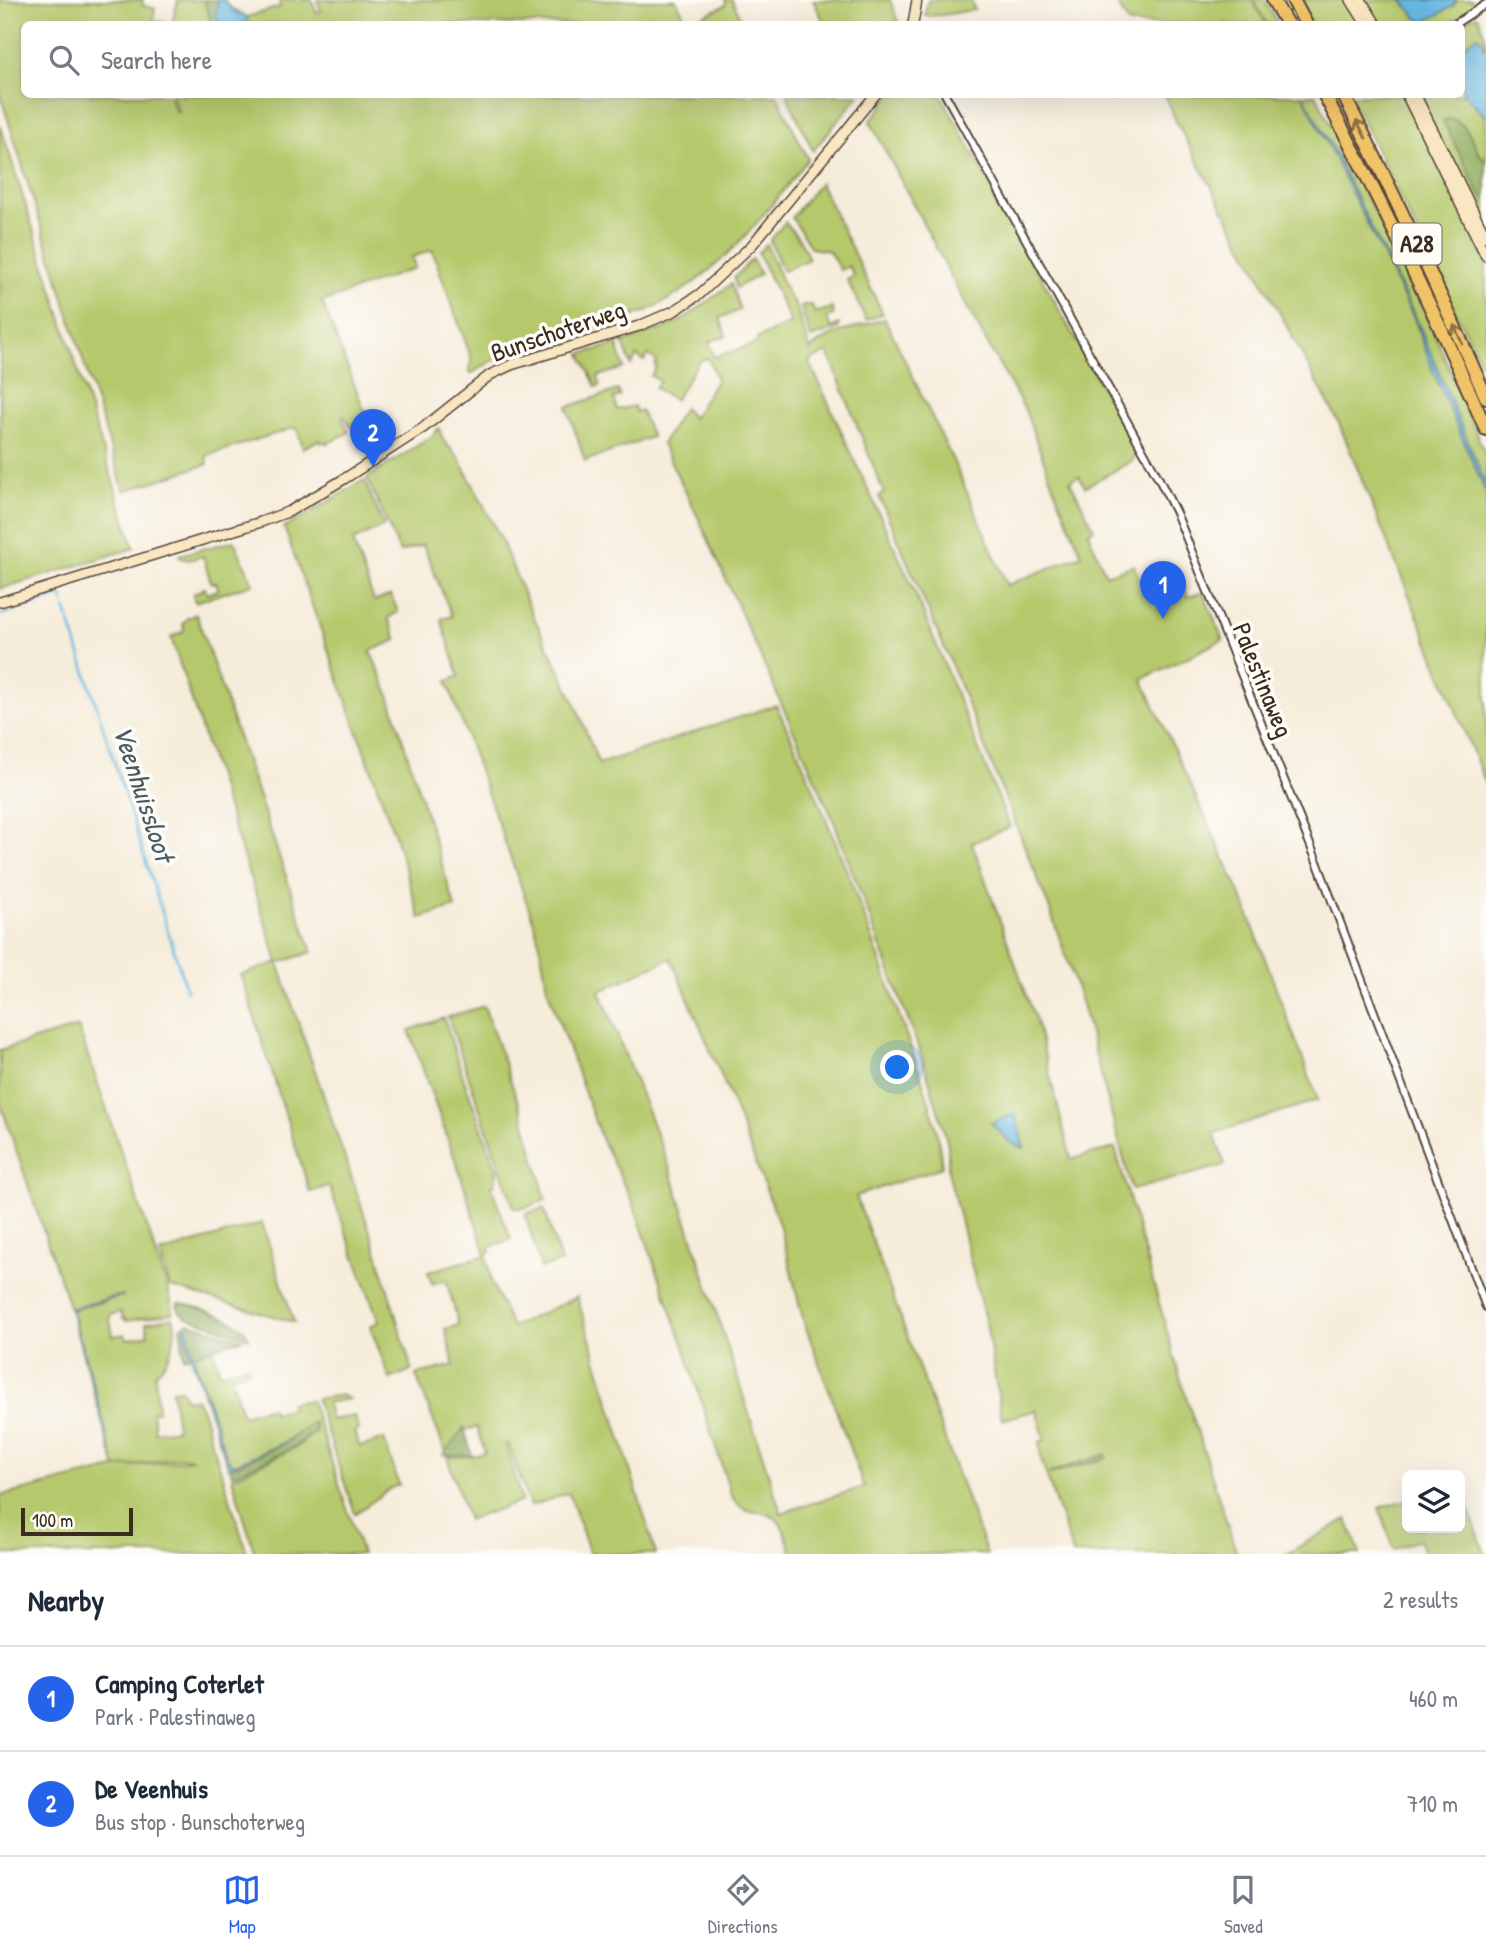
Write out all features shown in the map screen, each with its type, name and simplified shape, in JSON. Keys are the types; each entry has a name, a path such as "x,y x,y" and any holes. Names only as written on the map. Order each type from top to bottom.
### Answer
{"highway":[{"path":"1273,0 1285,21"},
{"path":"1293,0 1304,21"},
{"name":"A28","path":"1326,98 1437,319 1486,429"},
{"name":"A28","path":"1345,98 1426,264 1486,397"}],"main road":[{"path":"914,21 917,0"},
{"path":"1351,0 1364,21"},
{"path":"1361,0 1374,21"},
{"name":"Bunschoterweg","path":"0,601 290,511 423,428 490,375 511,365 617,333 674,311 700,294 739,260 873,98"},
{"path":"1408,98 1486,256"},
{"path":"1417,98 1486,237"}],"street":[{"path":"1460,21 1484,5"},
{"name":"Palestinaweg","path":"947,98 1177,515 1318,864 1486,1307"}],"green space":[{"path":"0,0 143,0 142,5 155,9 153,21 21,21 21,98 170,98 176,112 178,111 173,98 778,98 808,159 751,229 708,271 685,289 659,305 631,317 508,353 471,374 469,370 472,360 432,250 412,257 415,268 322,302 368,420 352,428 344,416 342,418 349,432 327,444 319,440 303,448 297,428 293,428 206,456 208,464 124,491 0,94"},
{"path":"178,0 204,0 211,21 173,21"},
{"path":"204,0 216,0 218,6 216,14 220,21 211,21"},
{"path":"279,0 312,0 316,13 321,11 317,0 676,0 687,21 248,21 247,17 280,7"},
{"path":"725,0 732,0 742,21 692,21 726,5"},
{"path":"813,0 890,0 898,21 824,21"},
{"path":"928,0 970,0 975,10 938,16 925,15"},
{"path":"1115,0 1252,0 1264,21 1127,21"},
{"path":"1253,0 1265,0 1276,21 1265,21"},
{"path":"1299,0 1348,0 1361,21 1310,21"},
{"path":"1364,0 1402,0 1418,19 1456,3 1456,0 1472,0 1474,5 1452,21 1377,21"},
{"path":"1478,16 1486,39 1486,52 1483,41 1475,37 1465,45 1465,22"},
{"path":"1465,94 1486,117 1486,162 1466,129 1455,120 1447,119 1479,192 1486,201 1486,232 1419,98 1465,98"},
{"path":"788,98 857,98 813,151"},
{"path":"889,98 943,98 1137,451 1132,461 1085,487 1079,476 1070,481 1094,529 1088,533 1106,575 1134,565 1140,581 1177,568 1188,597 1203,592 1223,640 1142,679 1243,900 1318,1100 1214,1133 1225,1165 1132,1190 1082,1004 1049,907 948,656 879,496 884,493 828,352 809,361 914,590 1010,827 972,843 1036,1021 1071,1159 1115,1148 1181,1381 1237,1554 1073,1554 1041,1459 1039,1442 1045,1440 1036,1410 1002,1420 987,1328 948,1171 948,1144 923,1060 833,819 699,519 662,444 684,408 693,418 717,379 708,358 699,361 675,400 655,388 660,381 651,376 657,361 648,355 644,361 637,356 631,365 623,343 684,319 731,284 740,310 720,318 726,336 709,342 714,357 758,343 756,339 791,323 758,253 766,244 788,295 796,306 810,350 835,334 885,319 956,467 1007,585 1082,555 1025,410 968,309 870,121"},
{"path":"1166,98 1318,98 1428,318 1486,456 1486,485 1418,323 1317,121 1414,318 1432,368 1486,493 1486,784 1338,421 1177,123"},
{"path":"1351,98 1405,98 1477,242 1486,261 1486,374"},
{"path":"1452,119 1468,132 1486,162 1486,201 1443,121"},
{"path":"0,124 134,548 0,589"},
{"path":"820,183 883,314 866,320 847,280 854,276 849,266 840,270 829,251 811,248 792,217"},
{"path":"785,222 800,240 809,259 783,271 770,241"},
{"path":"752,259 760,274 736,288 734,278"},
{"path":"803,305 812,305 815,313 832,308 834,314 827,318 831,328 839,324 839,328 811,338 801,308"},
{"path":"617,344 624,368 598,376 600,386 596,387 581,354"},
{"path":"618,390 620,396 614,398 617,410 634,406 636,412 641,411 652,437 585,461 567,407"},
{"path":"439,428 443,440 459,458 500,537 529,607 574,701 599,764 776,705 811,782 858,899 920,1073 936,1129 942,1167 856,1196 987,1554 792,1554 784,1530 775,1518 747,1510 731,1495 683,1344 633,1203 601,1138 547,988 533,920 447,681 459,676 441,619 452,616 423,545 400,552 367,478 431,437","holes":["671,958 727,1089 781,1230 803,1319 864,1487 781,1513 669,1166 600,991"]},
{"path":"364,480 384,526 353,541 374,601 391,595 398,612 388,618 397,640 370,651 388,692 455,907 420,918 395,836 284,527"},
{"path":"234,541 253,584 195,602 193,594 205,588 207,594 218,590 217,583 211,583 203,556 189,560 180,558 179,555"},
{"path":"196,614 312,952 278,963 374,1243 412,1370 390,1379 370,1326 379,1322 329,1186 310,1192 241,975 278,962 171,637 184,631 183,624 187,618"},
{"path":"484,1006 524,1119 546,1200 525,1208 514,1208 448,1017"},
{"path":"444,1018 497,1170 495,1184 491,1186 511,1239 490,1247 491,1252 486,1255 409,1030"},
{"path":"78,1027 168,1288 173,1310 172,1313 126,1321 121,1312 109,1315 113,1336 125,1334 127,1339 148,1335 146,1323 173,1317 175,1332 172,1348 155,1374 158,1411 152,1412 155,1432 177,1429 172,1390 181,1389 186,1399 196,1399 204,1415 247,1554 0,1554 0,1496 116,1468 71,1310 123,1296 70,1309 0,1102 0,1050","holes":["181,1457 194,1459 120,1467"]},
{"path":"544,1208 561,1262 541,1268 525,1214"},
{"path":"262,1223 294,1322 170,1287 160,1253"},
{"path":"486,1255 492,1284 512,1327 577,1297 656,1554 590,1554 569,1493 530,1506 508,1443 506,1444 522,1501 468,1520 447,1457 485,1453 477,1427 464,1429 447,1450 444,1448 416,1375 454,1365 445,1329 459,1325 446,1280 432,1284 428,1272"},
{"path":"179,1303 230,1320 246,1331 249,1338 186,1317 180,1312 177,1305"},
{"path":"188,1323 242,1339 193,1355 184,1329 191,1355 184,1358 180,1327"},
{"path":"213,1348 220,1373 247,1365 249,1371 231,1376 242,1415 271,1407 273,1413 291,1408 290,1403 311,1400 362,1554 255,1554 232,1478 297,1447 315,1432 313,1423 283,1443 235,1464 231,1463 226,1456 193,1355"},
{"path":"341,1395 349,1399 327,1403 330,1420 355,1416 358,1430 354,1432 360,1447 384,1439 399,1485 355,1514 316,1399"},
{"path":"314,1422 315,1432 287,1451 232,1475 230,1468 282,1445"},
{"path":"464,1428 472,1456 443,1455"},
{"path":"1106,1454 1107,1458 1050,1474 1051,1472"},
{"path":"1465,1498 1485,1554 1425,1554 1419,1540 1394,1549 1379,1508 1402,1501 1402,1533 1465,1533"},
{"path":"1347,1519 1360,1554 1286,1554"}],"water":[{"path":"216,0 224,0 234,11 247,17 248,21 219,21 215,16 218,6"},
{"path":"1402,0 1456,0 1453,6 1427,21 1418,19"},
{"path":"1477,36 1481,38 1486,52 1486,117 1465,94 1465,45"},
{"path":"1304,98 1334,151 1418,323 1486,485 1486,493 1432,368 1414,318"},
{"path":"1015,1114 1024,1148 1011,1143 991,1123"},
{"path":"124,1295 71,1310 111,1453 70,1309"},
{"path":"186,1325 228,1461 235,1464 287,1442 228,1467 193,1363 184,1329"}],"waterway":[{"name":"Veenhuissloot","path":"26,607 62,596 64,603"},
{"name":"Veenhuissloot","path":"65,607 187,991"},
{"name":"Veenhuissloot","path":"0,615 20,609"}],"place":[{"name":"De Veenhuis","path":"373,467"},
{"name":"Camping Coterlet","path":"1163,619"}]}
